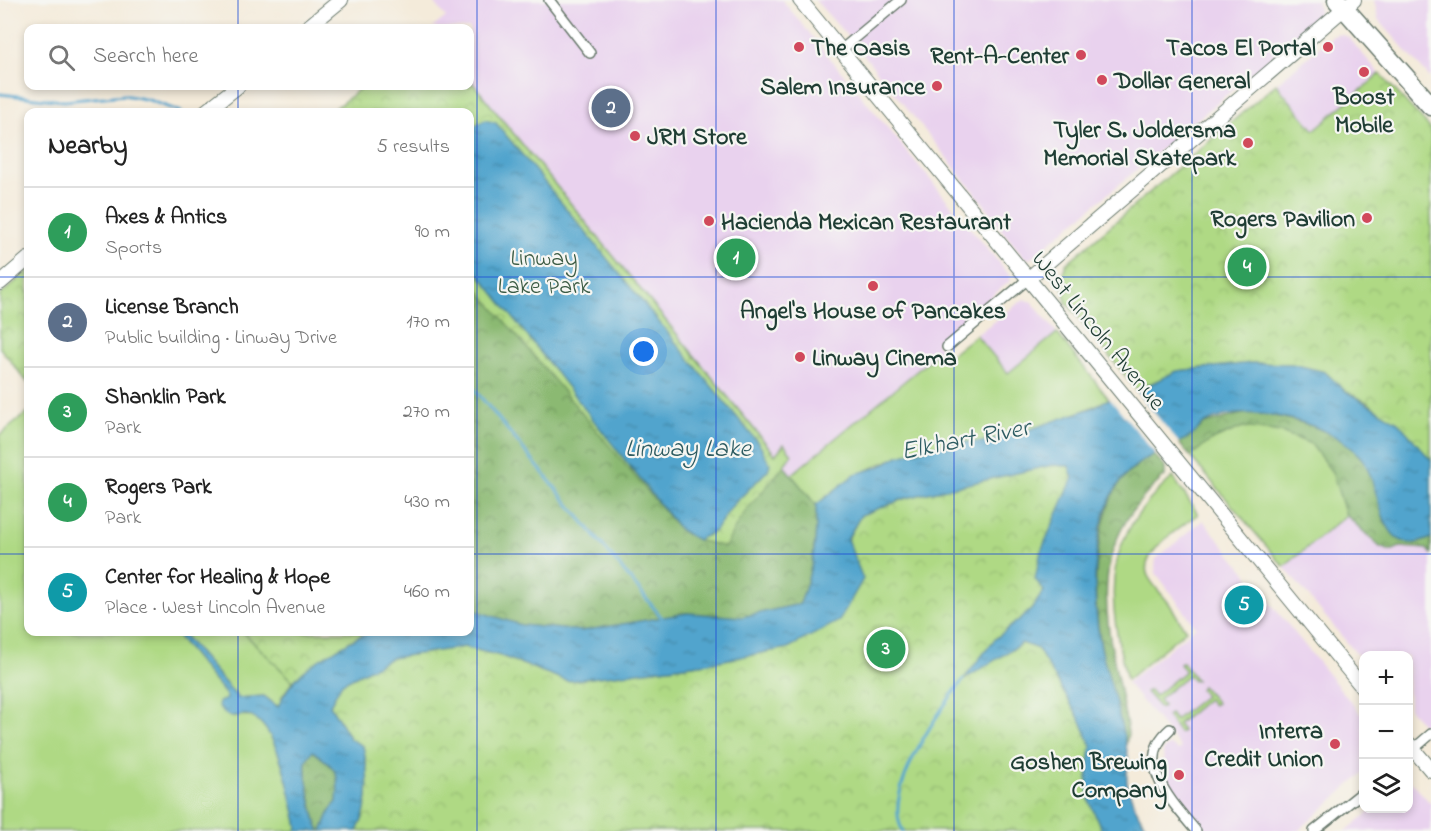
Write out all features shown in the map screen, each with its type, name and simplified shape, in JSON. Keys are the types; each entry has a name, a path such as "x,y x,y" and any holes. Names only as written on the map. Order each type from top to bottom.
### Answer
{"highway":[{"path":"1345,3 1431,106"}],"street":[{"path":"312,24 341,0"},
{"path":"549,0 590,52"},
{"name":"West Lincoln Avenue","path":"800,0 1359,683"},
{"path":"841,50 901,0"},
{"path":"947,346 1028,279 1345,3"},
{"path":"210,108 233,90"},
{"path":"0,283 24,262"},
{"path":"1170,729 1156,745 1154,755 1158,780 1196,831"},
{"path":"1413,746 1431,734"},
{"path":"1413,751 1431,770"},
{"path":"1314,831 1359,794"}],"shaded area":[{"path":"432,0 782,0 1011,280 936,343 942,350 791,475 474,85 474,24 437,24 446,17"},
{"path":"815,0 1317,0 1319,9 1317,19 1030,259 1024,257 858,48"},
{"path":"1374,0 1431,0 1431,79 1378,19"},
{"path":"1340,34 1348,37 1380,74 1314,130 1276,84 1333,36"},
{"path":"1024,299 1032,302 1057,333 1008,374 976,335"},
{"path":"1346,515 1380,547 1427,549 1431,554 1431,736 1413,713 1413,651 1359,651 1359,657 1284,567"},
{"path":"1203,520 1359,712 1359,777 1298,831 1207,831 1165,781 1163,750 1170,745 1178,750 1181,748 1127,683 1196,627 1156,573 1156,559"},
{"path":"1413,784 1431,804 1431,831 1346,831 1368,813 1413,813"}],"green space":[{"path":"1380,74 1431,129 1431,460 1369,403 1345,391 1325,372 1292,364 1252,363 1177,371 1137,390 1066,302 1061,279 1066,264 1276,84 1314,130"},
{"name":"Linway Lake Park","path":"474,85 816,505 813,555 800,604 742,617 687,613 582,631 521,625 474,610 474,108 336,108 358,90 474,90"},
{"name":"Linway Lake","path":"474,85 775,455 784,444 792,454 740,520 726,547 697,540 680,530 474,285 474,108 336,108 358,90 474,90"},
{"path":"24,274 24,378 0,348 0,295"},
{"path":"1057,333 1109,399 1065,418 1013,435 979,443 951,443 896,458 846,482 816,505 791,475 942,350 948,357 976,335 1008,373"},
{"path":"1249,412 1284,418 1320,429 1351,447 1363,460 1372,476 1386,525 1415,543 1431,538 1431,554 1427,549 1400,547 1391,551 1380,547 1346,515 1332,472 1311,444 1281,432 1243,427 1212,440 1190,456 1178,442 1190,437 1204,424"},
{"path":"24,415 24,636 177,636 226,695 230,717 244,715 252,717 270,735 277,749 287,783 298,826 297,831 0,831 0,435"},
{"path":"1274,416 1375,491 1284,567 1190,456 1190,437"},
{"path":"1154,454 1165,467 1165,476 1137,505 1119,535 1109,565 1106,596 1114,662 1128,733 1126,745 1110,690 1099,634 1096,606 1098,549 1106,516 1116,490 1129,472"},
{"path":"1052,465 1069,466 1073,477 1044,591 1031,610 994,640 1005,655 1022,643 1038,649 1081,721 1091,745 1089,800 1102,831 357,831 367,801 367,768 363,747 350,739 330,705 342,683 391,658 464,647 501,656 567,681 708,663 788,648 861,515 906,498"},
{"path":"1173,477 1198,514 1155,549 1146,567 1150,580 1186,630 1127,680 1115,621 1113,595 1115,570 1121,546 1132,523 1149,500"},
{"path":"184,636 247,636 293,681 282,696 279,707 264,696 238,698"},
{"path":"247,636 360,636 325,656 293,681"},
{"path":"1183,662 1196,680 1193,681 1188,675 1159,699 1163,706 1160,708 1146,692 1150,690 1155,696 1185,671 1180,664"},
{"path":"1202,686 1217,703 1213,705 1208,699 1178,724 1183,731 1179,733 1167,716 1170,714 1175,720 1205,696 1200,689"},
{"path":"313,751 335,772 338,783 337,802 331,809 322,831 317,825 306,768 306,761"}],"water":[{"name":"Linway Lake","path":"485,120 496,123 759,444 770,464 768,470 732,506 714,532 697,540 680,530 474,268 474,126"},
{"path":"1252,363 1292,364 1325,372 1345,391 1398,422 1431,460 1431,538 1414,543 1401,541 1391,532 1384,519 1369,472 1355,451 1323,430 1287,418 1249,414 1213,419 1190,437 1142,461 1127,474 1109,501 1102,524 1097,549 1095,601 1102,650 1128,755 1128,788 1139,814 1150,831 1102,831 1089,800 1087,783 1091,745 1081,721 1038,649 1022,643 963,680 994,640 1031,610 1044,591 1035,579 1041,551 1073,478 1069,466 1052,465 906,498 861,515 847,539 863,579 839,621 788,648 708,663 567,681 501,656 464,647 391,658 342,683 330,705 350,739 363,746 367,768 367,801 357,831 322,831 331,809 337,802 338,783 332,767 313,751 306,762 306,776 320,831 297,831 298,826 288,783 272,738 264,727 250,715 232,716 223,712 218,706 219,702 227,699 226,695 177,636 184,636 238,698 264,696 278,707 284,694 302,673 325,656 360,636 474,636 474,610 521,625 582,631 687,613 742,617 800,604 813,555 816,505 855,474 879,467 898,456 954,442 982,442 1022,432 1092,408 1109,399 1128,395 1177,371"}],"pier":[{"path":"1134,388 1180,444 1157,456 1108,396"}],"waterway":[{"path":"0,94 64,101 124,95 149,100 170,108"},
{"path":"474,389 663,619"},
{"path":"903,831 898,815 899,796 906,774 928,731 963,680"}],"place":[{"name":"The Oasis","path":"799,47"},
{"name":"Tacos El Portal","path":"1328,47"},
{"name":"Rent-A-Center","path":"1081,55"},
{"name":"Boost Mobile","path":"1364,72"},
{"name":"Dollar General","path":"1102,80"},
{"name":"Salem Insurance","path":"937,86"},
{"name":"License Branch","path":"611,108"},
{"name":"JRM Store","path":"635,136"},
{"name":"Tyler S. Joldersma Memorial Skatepark","path":"1248,143"},
{"name":"Rogers Pavilion","path":"1367,218"},
{"name":"Hacienda Mexican Restaurant","path":"709,221"},
{"name":"Axes & Antics","path":"736,258"},
{"name":"Rogers Park","path":"1247,267"},
{"name":"Angel's House of Pancakes","path":"873,286"},
{"name":"Linway Cinema","path":"800,357"},
{"name":"Center for Healing & Hope","path":"1244,605"},
{"name":"Shanklin Park","path":"886,649"},
{"name":"Interra Credit Union","path":"1335,744"},
{"name":"Goshen Brewing Company","path":"1179,775"}],"water label":[{"name":"Elkhart River","path":"965,438"}]}
